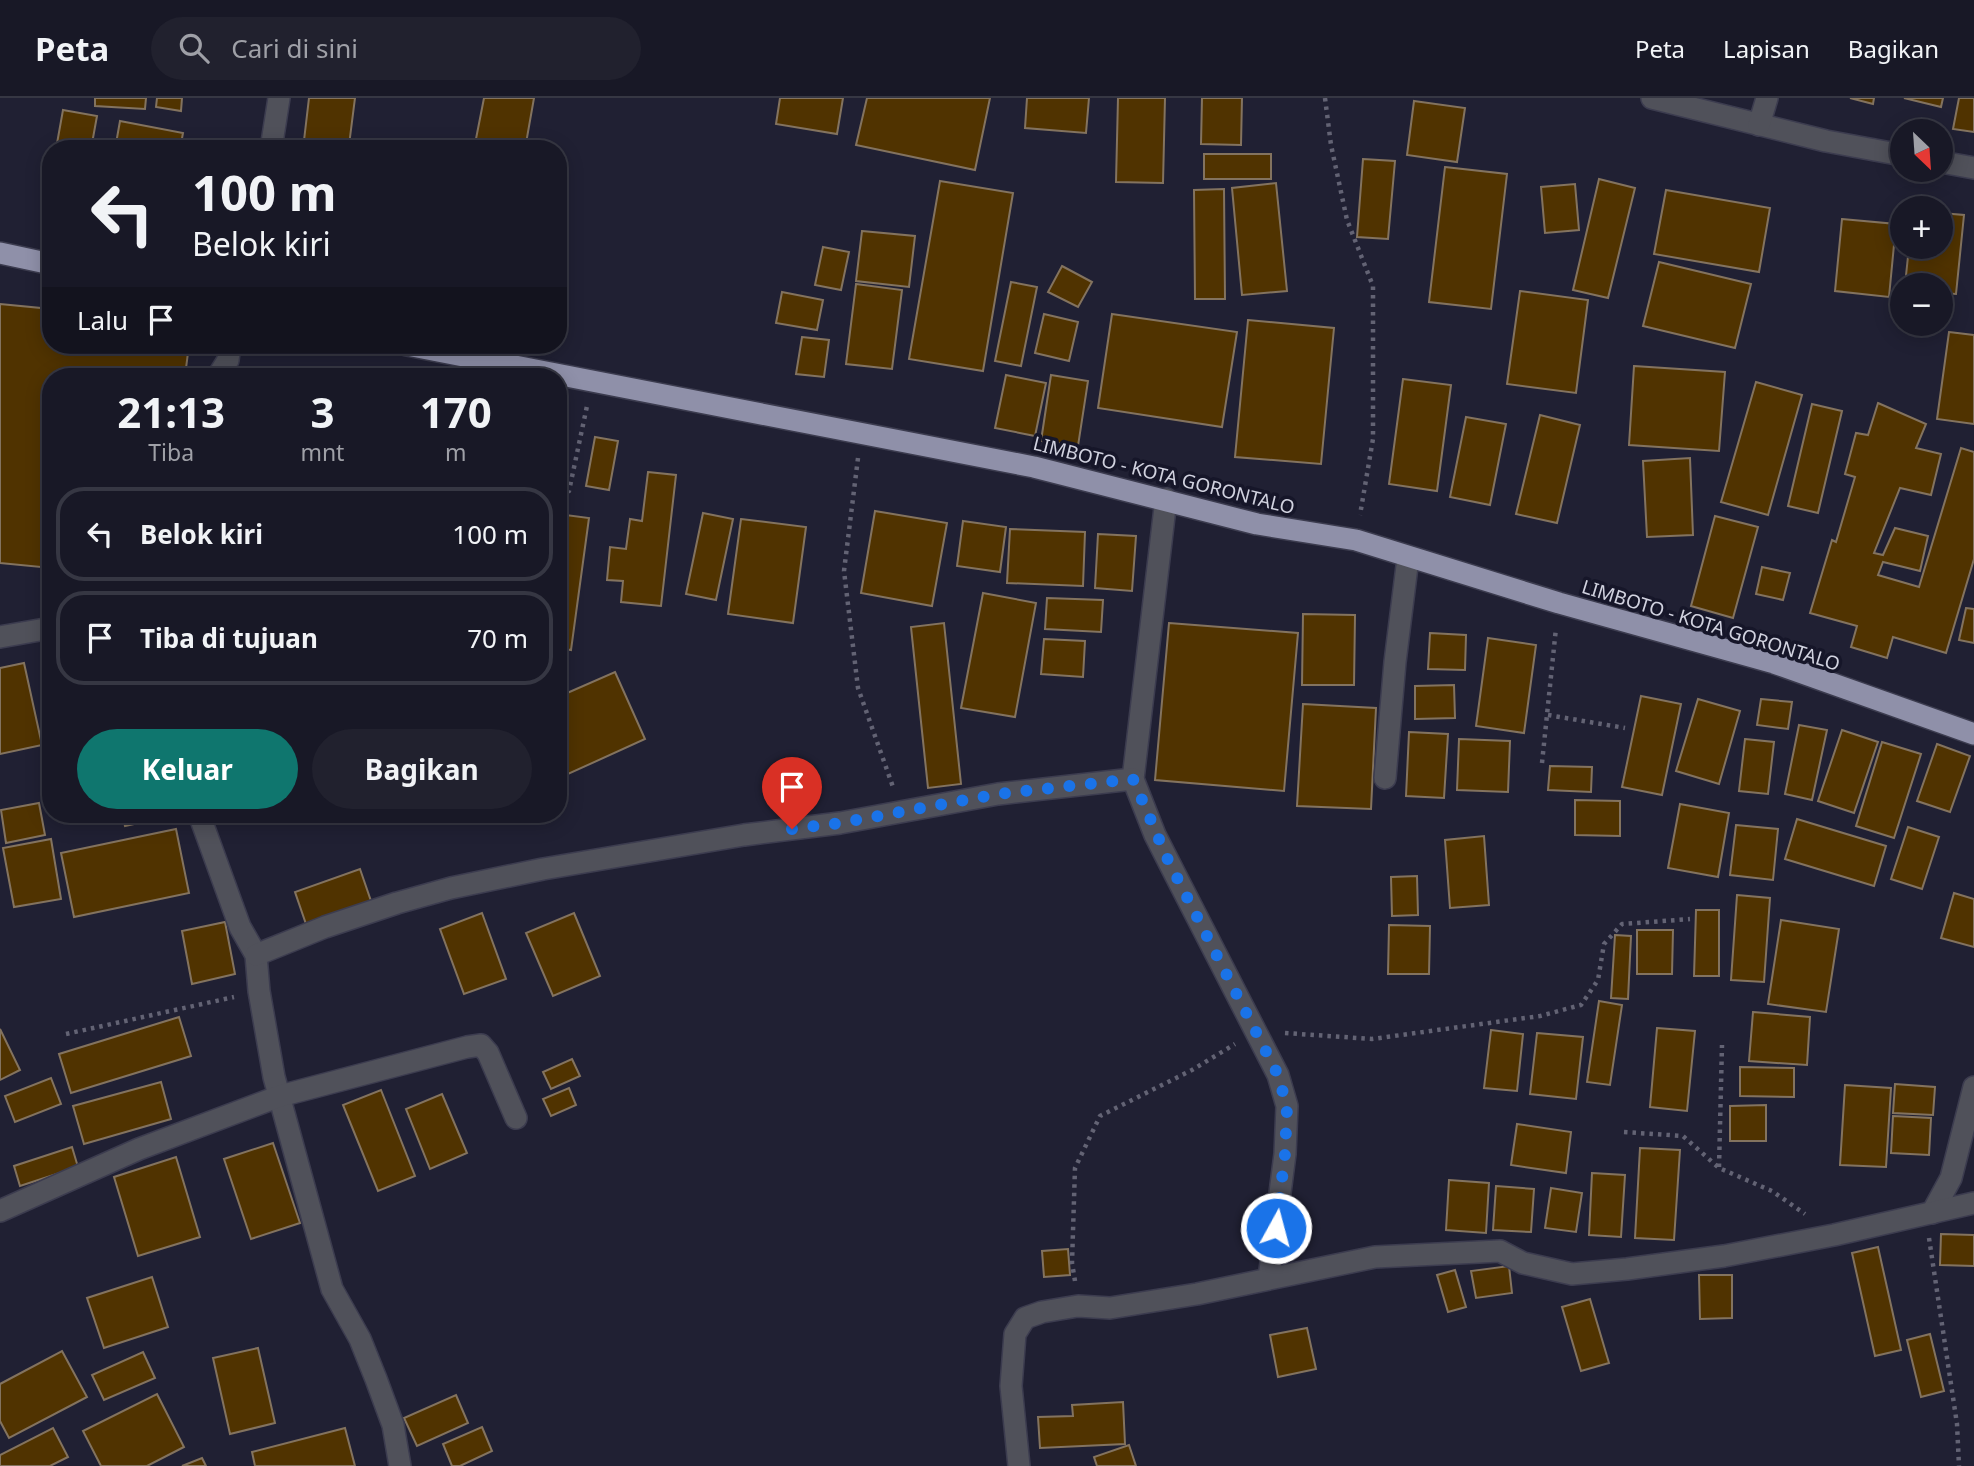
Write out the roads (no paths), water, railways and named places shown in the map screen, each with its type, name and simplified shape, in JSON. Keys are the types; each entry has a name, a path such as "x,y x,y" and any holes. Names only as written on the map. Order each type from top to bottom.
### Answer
{"highway":[{"path":"0,253 42,262"},
{"name":"LIMBOTO - KOTA GORONTALO","path":"453,354 525,368"},
{"name":"LIMBOTO - KOTA GORONTALO","path":"567,376 1034,467 1257,524 1356,540 1559,603 1774,663 1974,734"}],"street":[{"path":"272,140 279,98"},
{"path":"1652,98 1826,141 1890,153"},
{"path":"1759,125 1767,98"},
{"path":"1953,164 1974,168"},
{"path":"1166,499 1133,779 1161,847 1278,1075 1287,1107 1285,1154 1269,1278"},
{"path":"1385,778 1395,662 1408,558"},
{"path":"0,637 42,630"},
{"path":"256,955 325,927 397,903 530,871 707,841 840,823 998,794 1133,779"},
{"path":"201,823 240,927 256,955 259,991 280,1096 332,1289 360,1339 376,1379 393,1425 400,1466"},
{"path":"0,1211 139,1149 280,1096 467,1047 481,1045 488,1052 516,1118"},
{"path":"1931,1213 1951,1178 1974,1087"},
{"path":"1019,1466 1012,1386 1016,1334 1025,1318 1042,1312 1078,1306 1110,1308 1197,1294 1375,1257 1500,1251 1523,1263 1572,1274 1627,1269 1724,1256 1834,1235 1974,1203"}]}
